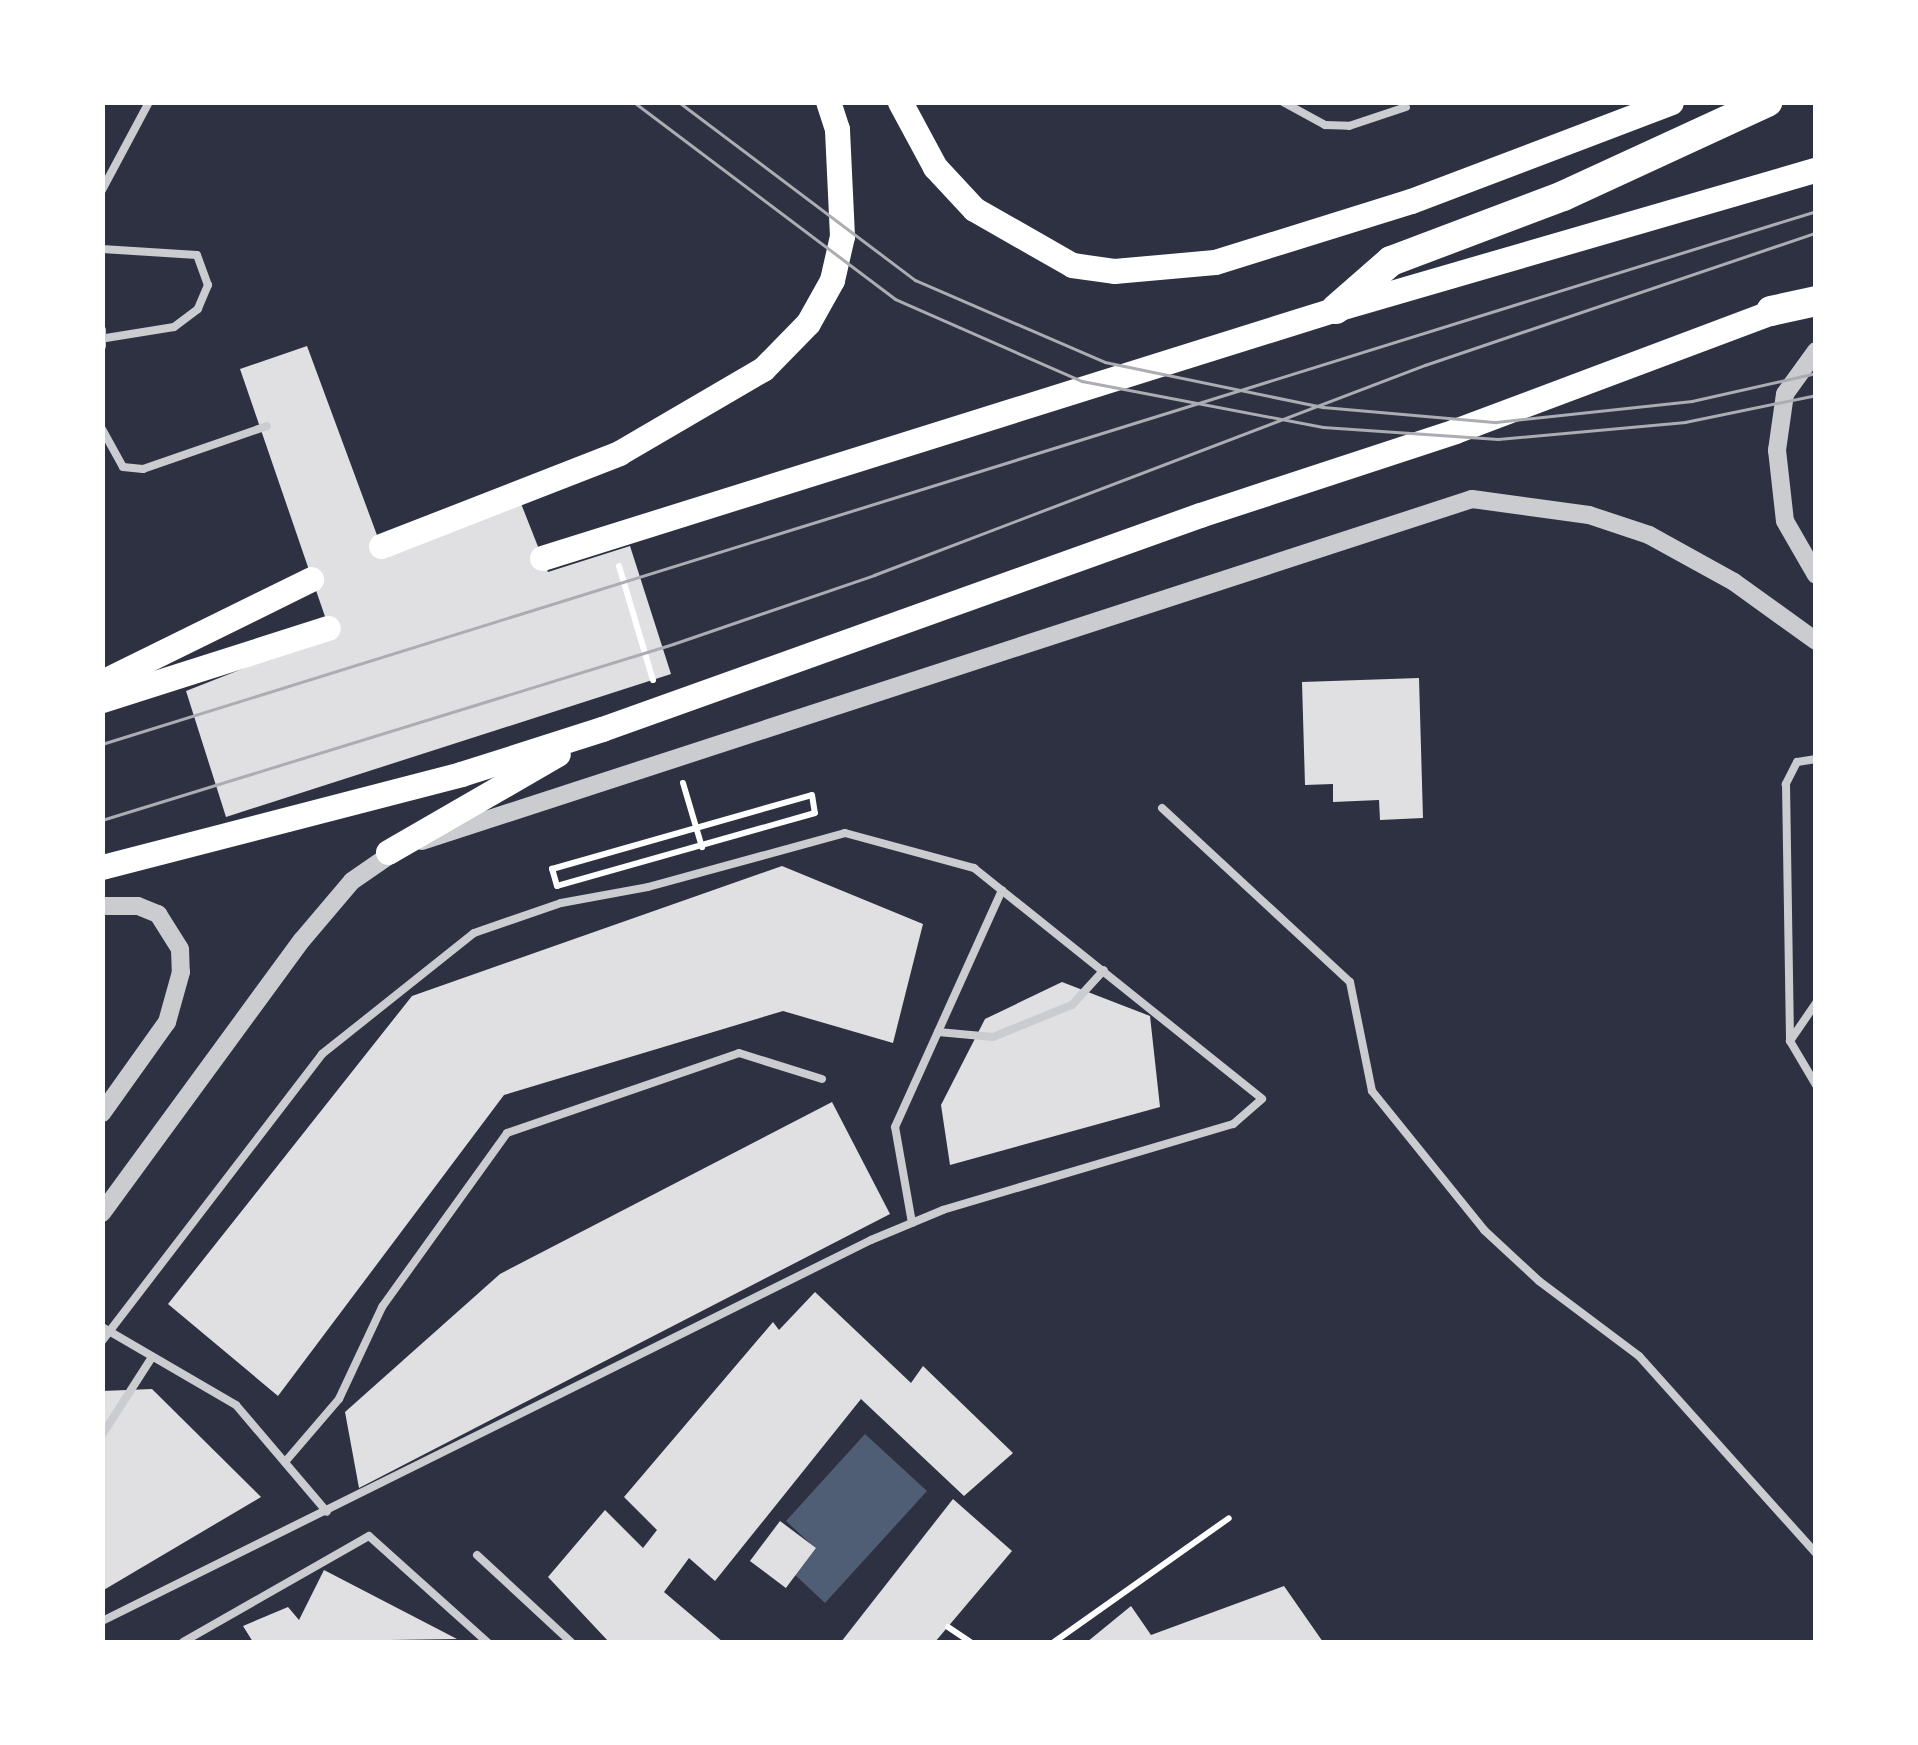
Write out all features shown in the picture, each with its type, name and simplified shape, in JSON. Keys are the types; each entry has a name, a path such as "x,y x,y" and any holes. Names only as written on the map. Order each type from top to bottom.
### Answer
{"highway":[{"path":"1336,309 1391,261 1563,196 1767,102"},
{"path":"1771,311 1816,298"}],"main road":[{"path":"381,546 619,454 764,370 808,323 832,280 842,236 838,129 828,102"},
{"path":"900,102 936,167 974,210 1072,264 1114,271 1216,262 1411,201 1670,102"},
{"path":"542,558 1336,309 1816,170"},
{"path":"102,867 461,774 602,730 1182,521 1455,431 1771,311"},
{"path":"102,682 311,579"},
{"path":"102,700 328,628"},
{"path":"388,852 602,730"}],"street":[{"path":"1816,351 1785,394 1777,450 1785,522 1816,575"},
{"path":"102,1213 302,940 352,881 388,852 1472,499 1589,515 1649,534 1734,582 1816,641"},
{"path":"102,906 138,906 158,914 180,949 181,972 167,1022 102,1113"}],"lane":[{"path":"102,190 148,102"},
{"path":"1283,102 1325,125 1350,126 1406,108"},
{"path":"102,250 197,255 208,286 198,308 174,327 104,338"},
{"path":"102,429 123,467 144,468 267,426"},
{"path":"1816,759 1798,762 1786,784 1790,1041 1816,1085"},
{"path":"1162,808 1350,982 1372,1092 1484,1230 1539,1281 1639,1356 1816,1554"},
{"path":"102,1341 106,1329 322,1054 474,933 561,903 648,887 844,833 974,868 1262,1099 1233,1124 912,1223 102,1621"},
{"path":"912,1223 894,1127 1002,890"},
{"path":"938,1032 992,1036 1072,1006 1104,970"},
{"path":"1790,1041 1816,1003"},
{"path":"285,1462 340,1399 382,1307 508,1133 740,1053 822,1080"},
{"path":"106,1329 236,1405 327,1512"},
{"path":"102,1435 152,1357"},
{"path":"182,1642 369,1536 487,1642"},
{"path":"477,1555 571,1642"}],"path":[{"path":"558,886 552,869 812,795 815,813"},
{"path":"1054,1642 1229,1518"},
{"path":"948,1627 970,1642"}],"water":[{"path":"865,1434 927,1491 825,1603 793,1573 815,1548 786,1521"}],"building":[{"path":"307,346 381,546 520,501 548,572 630,546 671,674 226,817 186,691 331,634 240,369"},
{"path":"1419,678 1423,818 1380,820 1379,800 1333,802 1333,784 1305,785 1302,682"},
{"path":"782,866 923,924 893,1043 783,1011 504,1095 278,1396 168,1304 412,996"},
{"path":"1062,982 1150,1016 1160,1107 950,1165 941,1105 985,1019"},
{"path":"832,1102 890,1214 359,1488 345,1412 500,1274"},
{"path":"815,1292 911,1383 923,1366 1013,1453 964,1496 861,1399 715,1581 689,1558 664,1592 723,1642 609,1642 548,1577 605,1510 643,1548 657,1530 624,1497 773,1322 779,1330"},
{"path":"152,1389 261,1497 102,1591 102,1391"},
{"path":"953,1499 1012,1551 935,1642 841,1642"},
{"path":"780,1521 816,1548 786,1588 750,1561"},
{"path":"324,1570 457,1639 253,1642 243,1626 288,1607 299,1620"},
{"path":"1284,1586 1323,1642 1087,1642 1131,1606 1151,1635"}],"tram line":[{"path":"634,102 895,299 1082,381 1323,427 1498,439 1685,422 1816,395"},
{"path":"679,102 915,280 1105,362 1323,407 1496,422 1692,401 1816,373"},
{"path":"102,744 1816,211"},
{"path":"102,820 673,644 874,575 1425,365 1816,233"}]}
